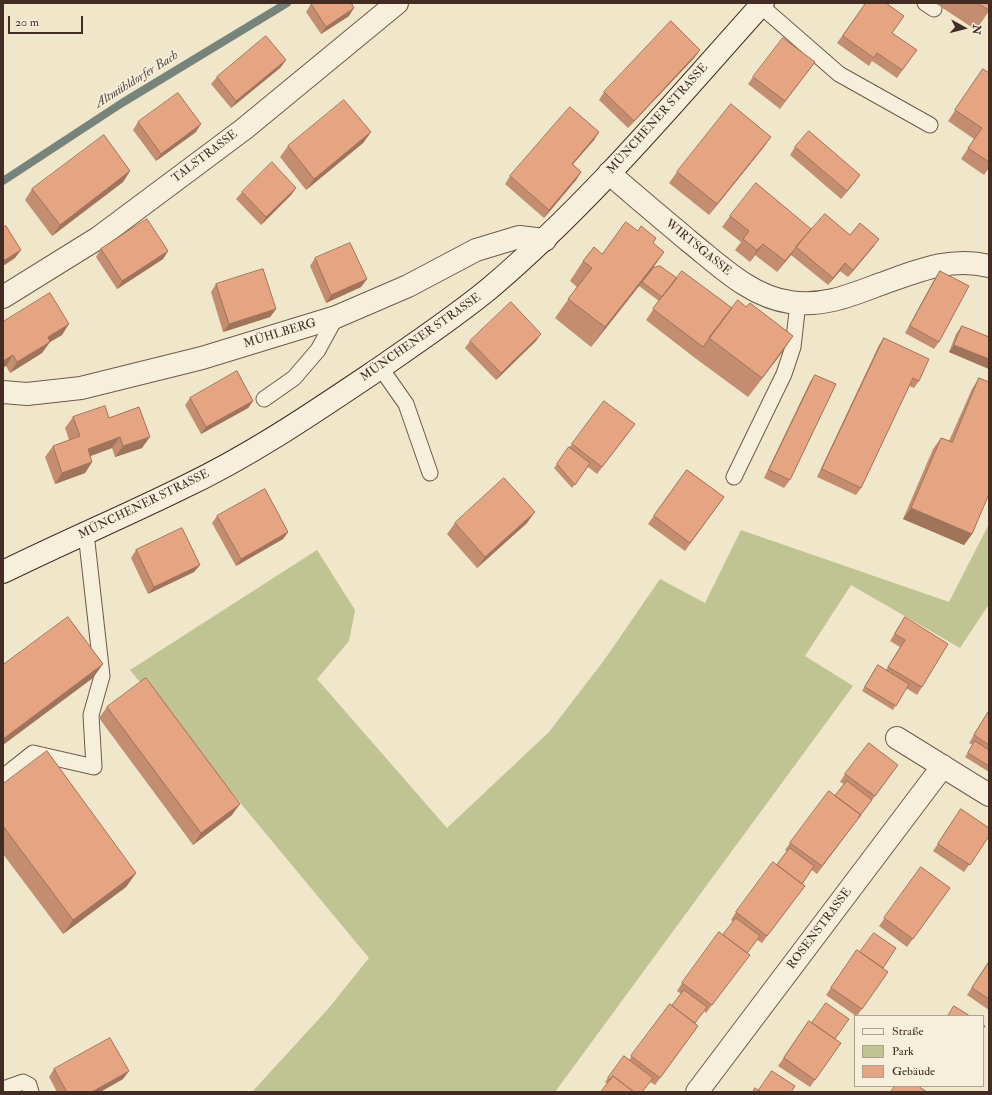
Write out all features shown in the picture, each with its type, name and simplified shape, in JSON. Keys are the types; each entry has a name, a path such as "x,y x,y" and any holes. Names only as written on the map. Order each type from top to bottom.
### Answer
{"street":[{"name":"TALSTRASSE","path":"3,297 98,238 244,129 397,3"},
{"name":"MÜNCHENER STRASSE","path":"3,572 184,488 249,453 322,407 428,334 488,290 545,240 609,173 762,5"},
{"name":"WIRTSGASSE","path":"609,173 729,273 755,290 778,299 798,303 841,300 937,264 971,263 989,266"},
{"name":"MÜHLBERG","path":"3,392 27,394 81,388 202,358 336,317 408,286 476,250 519,237 545,240"},
{"path":"897,738 989,795"},
{"name":"ROSENSTRASSE","path":"697,1092 943,766"}],"lane":[{"path":"762,5 839,74 930,125"},
{"path":"734,477 784,374 793,347 798,303"},
{"path":"264,399 294,378 318,350 336,317"},
{"path":"380,367 406,404 430,473"},
{"path":"3,777 33,753 94,767 91,715 102,676 86,533"},
{"path":"3,1089 23,1082 29,1085 31,1092"}],"green space":[{"path":"989,524 989,604 960,648 851,585 805,656 853,686 555,1092 252,1092 328,1009 369,958 130,670 317,550 355,610 349,641 317,679 447,828 549,732 605,659 660,579 705,603 741,530 949,602"}],"building":[{"path":"351,3 354,8 326,27 311,4"},
{"path":"866,3 886,3 904,16 892,33 917,50 902,70 877,53 874,58 843,36"},
{"path":"978,3 989,3 989,10"},
{"path":"671,21 700,50 634,121 604,92"},
{"path":"266,36 286,60 236,101 217,77"},
{"path":"783,38 815,62 785,101 753,77"},
{"path":"983,69 989,73 989,162 968,148 982,128 955,110"},
{"path":"178,93 201,124 161,154 138,122"},
{"path":"344,100 371,132 314,179 288,146"},
{"path":"731,104 771,137 717,204 677,172"},
{"path":"570,107 599,132 572,164 581,172 549,210 510,176"},
{"path":"809,131 860,175 847,191 795,147"},
{"path":"104,135 130,171 60,225 32,189"},
{"path":"272,162 296,188 266,217 242,192"},
{"path":"756,183 811,229 785,261 763,244 757,250 743,239 749,231 730,216"},
{"path":"825,214 850,235 860,223 879,239 853,270 845,263 833,278 796,247"},
{"path":"147,219 168,251 122,281 101,249"},
{"path":"626,222 638,231 641,226 656,238 653,243 664,252 605,327 568,299 592,268 583,261 594,247 602,254"},
{"path":"6,226 21,250 3,261 3,228"},
{"path":"350,243 367,279 331,295 315,258"},
{"path":"660,266 677,278 662,297 642,282 653,268"},
{"path":"263,269 276,309 229,324 216,284"},
{"path":"682,271 732,308 703,347 653,309"},
{"path":"940,271 969,286 939,342 910,326"},
{"path":"50,293 69,324 48,337 50,342 17,362 13,355 3,361 3,322"},
{"path":"738,300 746,307 750,303 793,336 762,378 709,338"},
{"path":"511,302 541,334 501,373 470,341"},
{"path":"962,326 989,337 989,359 954,345"},
{"path":"884,338 929,359 919,381 913,378 861,488 822,469"},
{"path":"237,371 253,401 206,427 190,398"},
{"path":"815,375 836,384 790,480 769,470"},
{"path":"979,378 989,382 989,494 972,534 911,508 941,438 952,442"},
{"path":"604,401 635,424 602,467 572,444"},
{"path":"105,406 109,418 139,407 150,437 123,446 120,437 88,449 92,462 62,473 53,446 80,436 73,417"},
{"path":"569,447 590,463 575,485 557,464"},
{"path":"687,470 724,497 690,543 654,516"},
{"path":"504,478 535,512 485,557 455,523"},
{"path":"265,489 288,532 241,559 217,516"},
{"path":"182,528 200,565 154,587 136,550"},
{"path":"68,617 103,664 3,739 3,665"},
{"path":"905,617 948,644 922,687 888,667 905,640 895,634"},
{"path":"878,665 909,684 896,706 865,687"},
{"path":"146,678 240,804 201,833 107,707"},
{"path":"989,711 989,745 974,735"},
{"path":"975,741 989,750 989,766 968,753"},
{"path":"869,743 898,765 875,796 845,774"},
{"path":"47,751 136,873 73,920 3,826 3,784"},
{"path":"847,781 872,800 861,815 835,796"},
{"path":"829,791 861,815 822,866 790,843"},
{"path":"961,809 989,828 989,836 970,865 938,844"},
{"path":"790,848 814,866 802,884 777,865"},
{"path":"773,862 805,886 767,936 736,912"},
{"path":"921,867 950,888 913,939 884,918"},
{"path":"736,918 760,936 747,953 723,935"},
{"path":"719,932 750,955 712,1005 682,983"},
{"path":"874,933 896,948 883,968 860,952"},
{"path":"857,950 888,972 862,1009 831,988"},
{"path":"989,962 989,999 972,988"},
{"path":"684,990 707,1007 695,1023 672,1006"},
{"path":"826,1003 849,1019 835,1039 812,1023"},
{"path":"670,1004 698,1026 660,1078 631,1056"},
{"path":"954,1006 968,1015 949,1015"},
{"path":"809,1021 841,1043 815,1080 784,1058"},
{"path":"110,1038 129,1071 92,1092 67,1092 54,1069"},
{"path":"624,1056 653,1078 642,1092 634,1092 613,1076 610,1080 608,1078"},
{"path":"772,1071 795,1086 791,1092 761,1092 759,1090"},
{"path":"613,1076 634,1092 601,1092"},
{"path":"894,1087 920,1087 927,1092 891,1092"},
{"path":"755,1088 761,1092 753,1092"}],"waterway":[{"name":"Altmühldorfer Bach","path":"3,181 122,103 287,3"}]}
